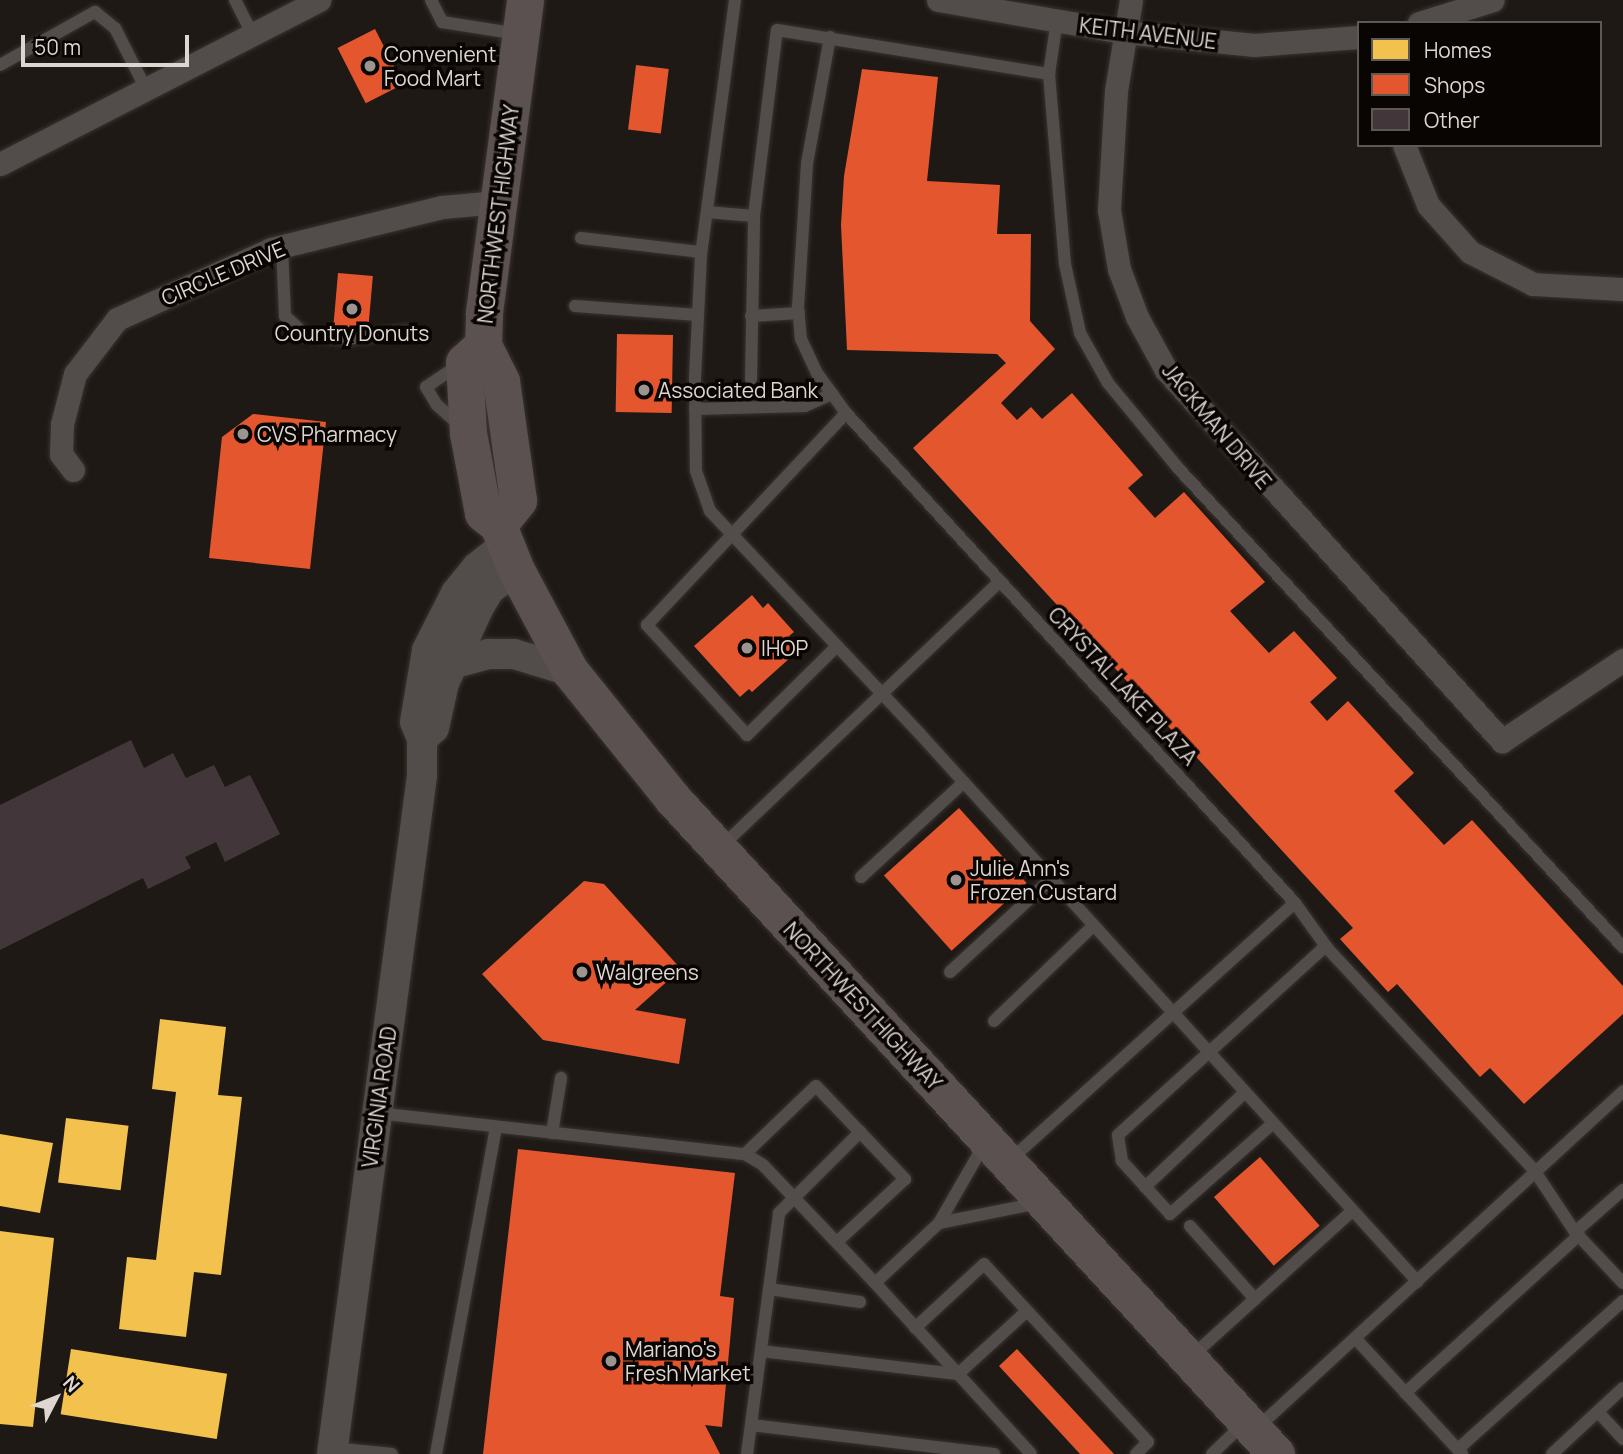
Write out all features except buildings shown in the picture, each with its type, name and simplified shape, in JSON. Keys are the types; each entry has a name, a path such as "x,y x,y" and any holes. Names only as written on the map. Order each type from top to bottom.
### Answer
{"main road":[{"name":"NORTHWEST HIGHWAY","path":"523,17 474,354 468,433 483,513 507,546 570,671 624,742 719,849 1258,1435"},
{"name":"NORTHWEST HIGHWAY","path":"474,354 501,381 518,500 507,546"}],"street":[{"path":"0,163 147,91 319,0"},
{"name":"KEITH AVENUE","path":"938,0 1029,8 1057,20 1124,32 1254,46 1357,37"},
{"name":"JACKMAN DRIVE","path":"1131,0 1124,32 1109,210 1119,269 1143,328 1166,370 1207,420 1502,741 1623,660"},
{"path":"1425,21 1493,0"},
{"path":"1405,147 1428,205 1470,252 1533,284 1623,289"},
{"name":"CIRCLE DRIVE","path":"73,470 61,454 62,424 75,374 117,319 282,247 442,207 498,202"},
{"name":"VIRGINIA ROAD","path":"422,739 434,728 451,663 491,589 507,546"},
{"name":"VIRGINIA ROAD","path":"332,1451 422,776 422,739 415,722 427,650 438,622 477,567 507,546"},
{"path":"451,663 489,653 514,654 570,671"}],"lane":[{"path":"234,0 253,35"},
{"path":"431,0 442,22 523,17"},
{"path":"735,0 701,252 695,409 696,471 710,511 835,648 964,782 1206,1054 1418,1282"},
{"path":"0,65 95,12 115,28 147,91"},
{"path":"1057,20 1049,74 1065,264 1080,333 1108,383 1178,468 1486,796 1623,947"},
{"path":"751,379 754,216 777,30 1049,74"},
{"name":"CRYSTAL LAKE PLAZA","path":"830,37 807,164 799,313 801,339 832,394 846,413 1295,903 1326,946 1534,1170 1577,1233 1623,1283"},
{"path":"706,212 754,216"},
{"path":"581,238 701,252"},
{"path":"282,247 285,316 303,334 347,339 407,331"},
{"path":"575,306 698,315"},
{"path":"751,316 799,313"},
{"path":"695,409 804,406 832,394"},
{"path":"835,648 747,735 647,625 729,533 846,413"},
{"path":"719,849 1000,581"},
{"path":"861,877 964,782"},
{"path":"950,972 1051,878"},
{"path":"875,1283 939,1223 997,1152 1170,1013 1295,903"},
{"path":"994,1021 1093,926"},
{"path":"1271,1125 1170,1214 1122,1161 1118,1135 1326,946"},
{"path":"552,1133 561,1078"},
{"path":"745,1154 816,1086 905,1179 837,1242"},
{"path":"1212,1454 1258,1435 1355,1338 1418,1282 1534,1170 1623,1091"},
{"path":"1145,1187 1244,1094"},
{"path":"377,1113 745,1154 763,1165 794,1196 1031,1454"},
{"path":"436,1454 496,1127"},
{"path":"747,1454 779,1213 860,1132"},
{"path":"1405,1393 1623,1190"},
{"path":"939,1223 1043,1202"},
{"path":"1189,1359 1352,1211"},
{"path":"1190,1226 1255,1299"},
{"path":"915,1328 984,1264 1148,1442 1136,1454"},
{"path":"769,1289 860,1302"},
{"path":"1355,1338 1460,1452 1623,1301"},
{"path":"761,1351 958,1374 1027,1311"},
{"path":"1552,1454 1623,1388"},
{"path":"1598,1412 1623,1439"},
{"path":"751,1425 994,1454"},
{"path":"332,1451 391,1454"}],"place":[{"name":"Convenient Food Mart","path":"370,66"},
{"name":"Country Donuts","path":"352,309"},
{"name":"Associated Bank","path":"644,390"},
{"name":"CVS Pharmacy","path":"243,434"},
{"name":"IHOP","path":"747,648"},
{"name":"Julie Ann's Frozen Custard","path":"956,880"},
{"name":"Walgreens","path":"582,972"},
{"name":"Mariano's Fresh Market","path":"611,1361"}]}
